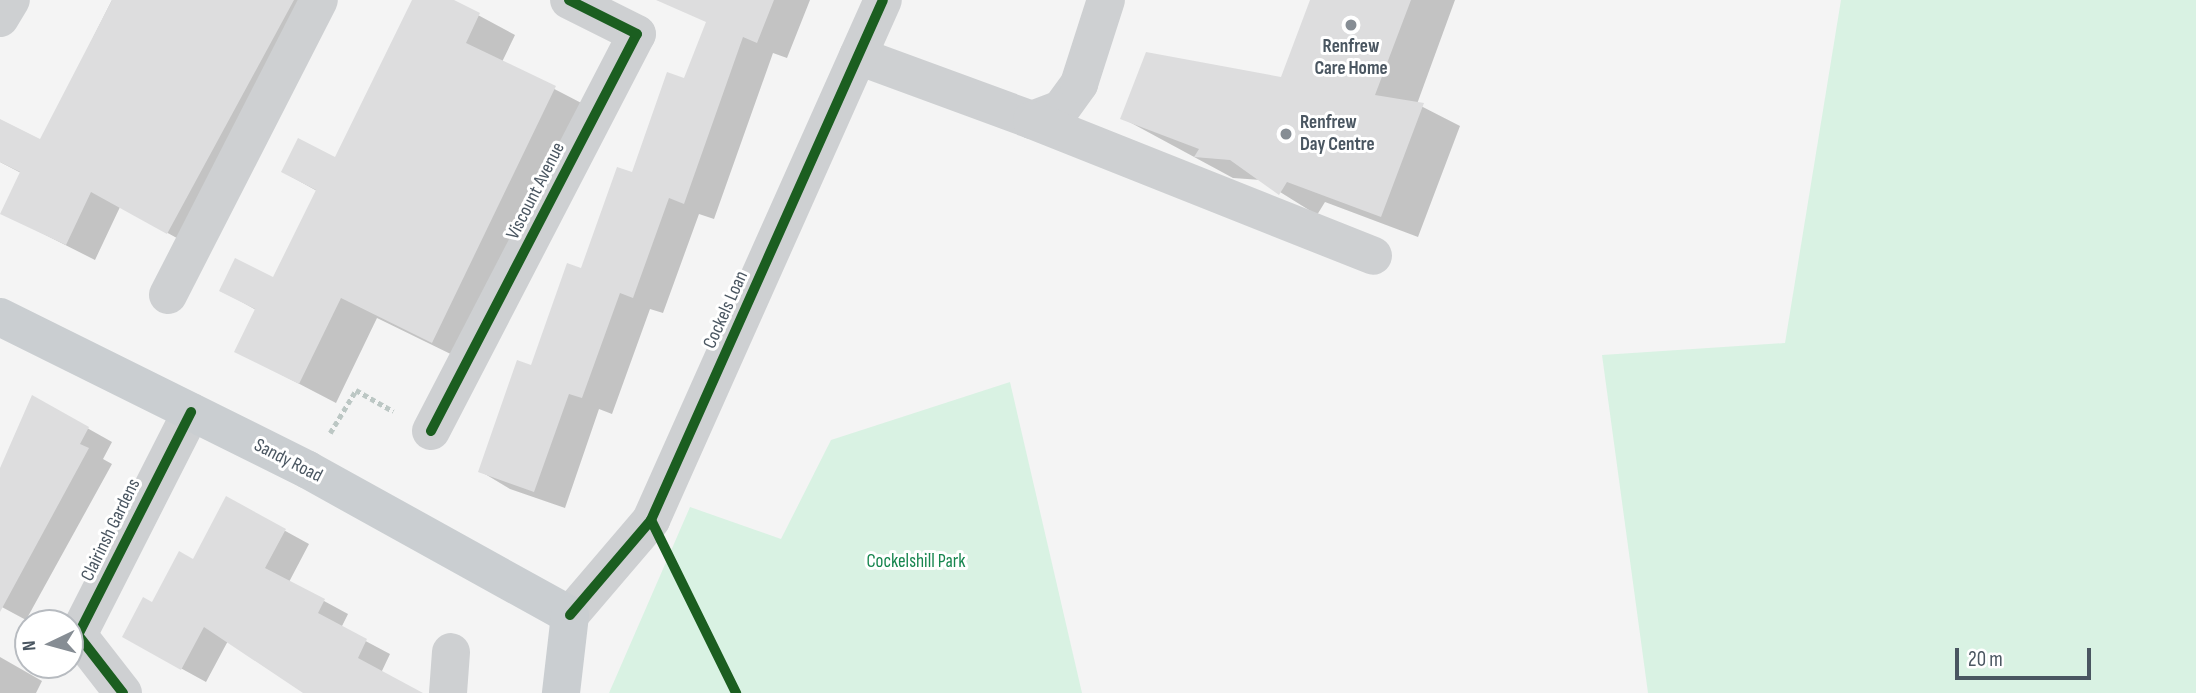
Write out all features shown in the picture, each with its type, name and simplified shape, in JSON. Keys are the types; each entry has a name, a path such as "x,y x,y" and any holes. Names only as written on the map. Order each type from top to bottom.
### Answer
{"main road":[{"name":"Sandy Road","path":"0,317 308,470 570,615"},
{"path":"561,693 570,615"}],"street":[{"path":"0,18 11,0"},
{"path":"168,295 318,0"},
{"name":"Cockels Loan","path":"570,615 651,520 883,0"},
{"path":"1032,120 1061,109 1079,84 1106,0"},
{"name":"Viscount Avenue","path":"431,431 637,34 573,1"},
{"path":"858,56 1032,120 1373,256"},
{"name":"Clairinsh Gardens","path":"117,692 78,635 191,412"},
{"path":"447,693 451,652"}],"path":[{"path":"308,470 356,390 431,431"}],"green space":[{"path":"1841,0 2196,0 2196,693 1648,693 1602,355 1785,343"},
{"name":"Cockelshill Park","path":"1010,382 1082,693 609,693 690,507 781,539 831,440"}],"building":[{"path":"112,0 294,0 167,234 91,192 66,245 0,214 20,172 0,162 0,119 40,139"},
{"path":"412,0 454,0 480,13 466,43 556,86 432,343 341,298 299,384 234,352 255,309 219,291 235,258 273,277 316,190 281,172 298,138 335,157"},
{"path":"656,0 774,0 757,43 743,37 684,204 669,198 633,298 620,293 582,398 569,394 534,492 478,472 517,360 531,365 567,263 581,268 617,167 632,172 667,72 684,78 706,22"},
{"name":"Renfrew Day Centre","path":"1310,0 1411,0 1375,95 1424,103 1381,217 1287,182 1279,195 1230,160 1194,157 1199,149 1120,119 1146,52 1281,77"},
{"path":"32,395 89,427 80,444 89,448 0,612 0,468"},
{"path":"226,496 286,529 265,568 325,599 318,613 367,639 358,658 423,693 303,693 204,627 181,670 122,637 143,597 152,602 179,551 193,559"}],"cycle path":[{"path":"431,431 637,34 569,0"},
{"path":"570,615 651,520 883,0"},
{"path":"123,693 78,635 191,412"},
{"path":"651,520 736,693"}],"place":[{"name":"Renfrew Care Home","path":"1351,25"},
{"name":"Renfrew Day Centre","path":"1286,134"}]}
